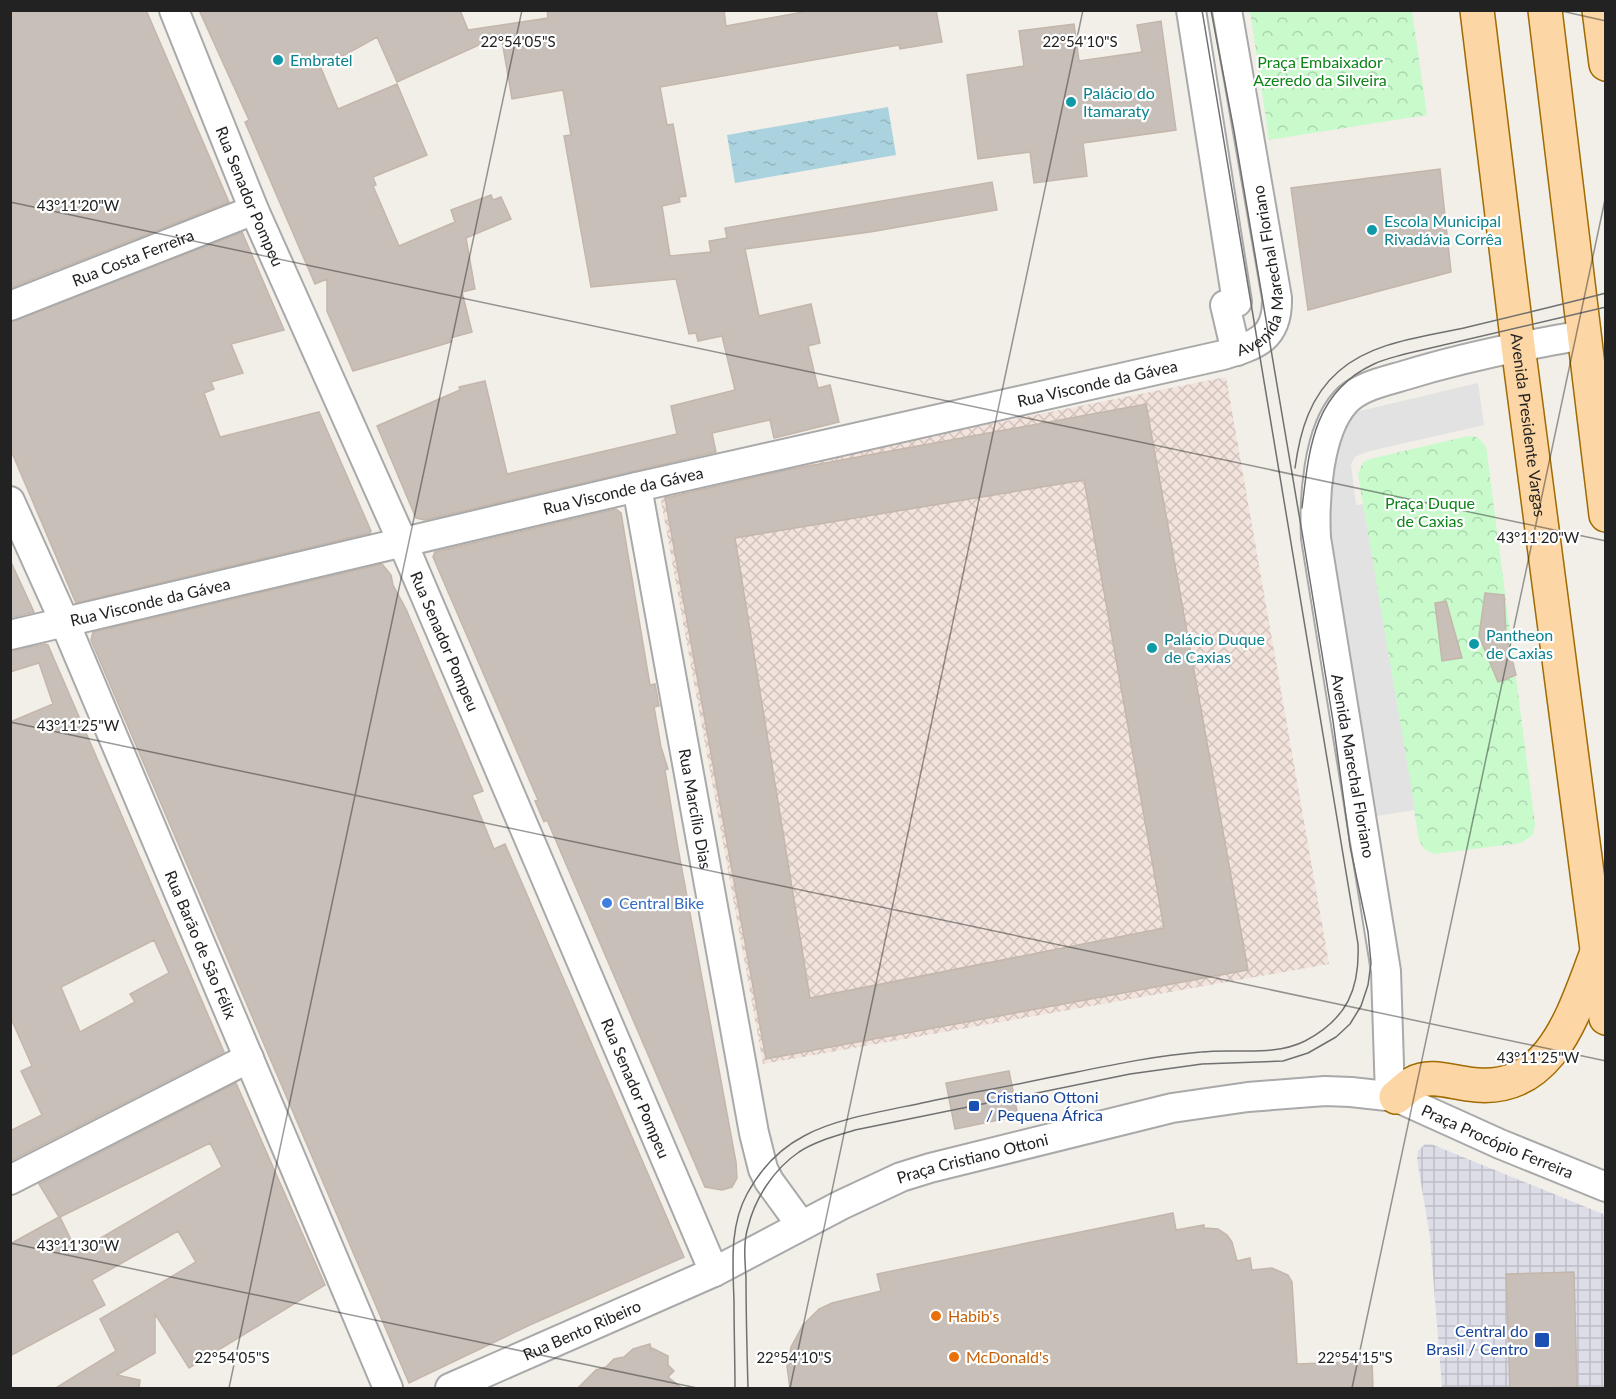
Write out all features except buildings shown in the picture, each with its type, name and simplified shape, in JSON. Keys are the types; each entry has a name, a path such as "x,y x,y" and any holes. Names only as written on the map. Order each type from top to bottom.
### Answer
{"main road":[{"name":"Avenida Presidente Vargas","path":"1477,10 1605,1018"},
{"path":"1545,10 1605,514"},
{"path":"1599,10 1605,56"},
{"path":"1393,1097 1414,1082 1427,1079 1470,1085 1494,1085 1513,1080 1536,1068 1551,1053 1563,1034 1597,953"}],"street":[{"name":"Rua Senador Pompeu","path":"174,10 254,210 402,542 714,1272"},
{"name":"Avenida Marechal Floriano","path":"1191,10 1237,302 1225,304 1237,351 1258,343 1268,334 1275,321 1277,303 1272,262 1227,10"},
{"name":"Rua Costa Ferreira","path":"10,306 254,210"},
{"path":"1518,346 1584,335"},
{"name":"Avenida Marechal Floriano","path":"1393,1097 1386,971 1316,538 1315,511 1326,437 1347,399 1363,390 1441,365 1518,346"},
{"name":"Rua Visconde da Gávea","path":"10,635 637,487 1237,351"},
{"name":"Rua Marcílio Dias","path":"637,487 754,1133 763,1169 769,1181 801,1225"},
{"name":"Rua Barão de São Félix","path":"10,501 65,623 388,1389"},
{"path":"10,1180 249,1058"},
{"name":"Praça Cristiano Ottoni","path":"714,1272 841,1204 901,1177 930,1168 1172,1108 1248,1097 1325,1091 1393,1097"},
{"name":"Praça Procópio Ferreira","path":"1393,1097 1605,1188"},
{"name":"Rua Bento Ribeiro","path":"450,1389 714,1272"}],"shaded area":[{"path":"1226,377 1329,964 763,1064 659,490"},
{"path":"1478,383 1484,425 1366,452 1355,457 1351,464 1356,505 1363,504 1415,810 1377,816 1372,819 1321,539 1343,415"},
{"path":"1425,1144 1431,1144 1603,1214 1606,1223 1605,1388 1442,1388 1430,1237 1417,1159 1418,1151"}],"green space":[{"name":"Praça Embaixador Azeredo da Silveira","path":"1250,11 1412,11 1427,115 1269,140"},
{"name":"Praça Duque de Caxias","path":"1468,436 1477,437 1486,446 1535,824 1533,835 1521,843 1434,854 1424,849 1419,840 1358,474 1363,462 1370,459"}],"water":[{"path":"888,107 896,155 735,183 727,135"}],"tram line":[{"path":"735,1388 733,1261 737,1220 747,1194 758,1177 778,1154 795,1141 832,1124 864,1115 1108,1066 1182,1054 1267,1050 1293,1046 1305,1041 1331,1023 1341,1013 1353,989 1358,944 1202,10"},
{"path":"748,1388 746,1233 755,1205 767,1185 781,1167 799,1152 819,1142 855,1130 1130,1074 1202,1064 1283,1061 1308,1053 1336,1037 1350,1024 1361,1006 1368,985 1371,963 1368,932 1350,846 1333,721 1304,544 1234,131 1211,10"},
{"path":"1295,468 1303,428 1314,403 1339,371 1367,353 1400,342 1606,293"},
{"path":"1302,508 1308,465 1318,424 1326,406 1338,390 1354,376 1378,362 1405,354 1606,307"}],"place":[{"name":"Embratel","path":"278,60"},
{"name":"Palácio do Itamaraty","path":"1071,102"},
{"name":"Escola Municipal Rivadávia Corrêa","path":"1372,230"},
{"name":"Pantheon de Caxias","path":"1474,644"},
{"name":"Palácio Duque de Caxias","path":"1152,648"},
{"name":"Central Bike","path":"607,903"},
{"name":"Cristiano Ottoni / Pequena África","path":"974,1106"},
{"name":"Habib's","path":"936,1316"},
{"name":"Central do Brasil / Centro","path":"1542,1340"},
{"name":"McDonald's","path":"954,1357"}]}
